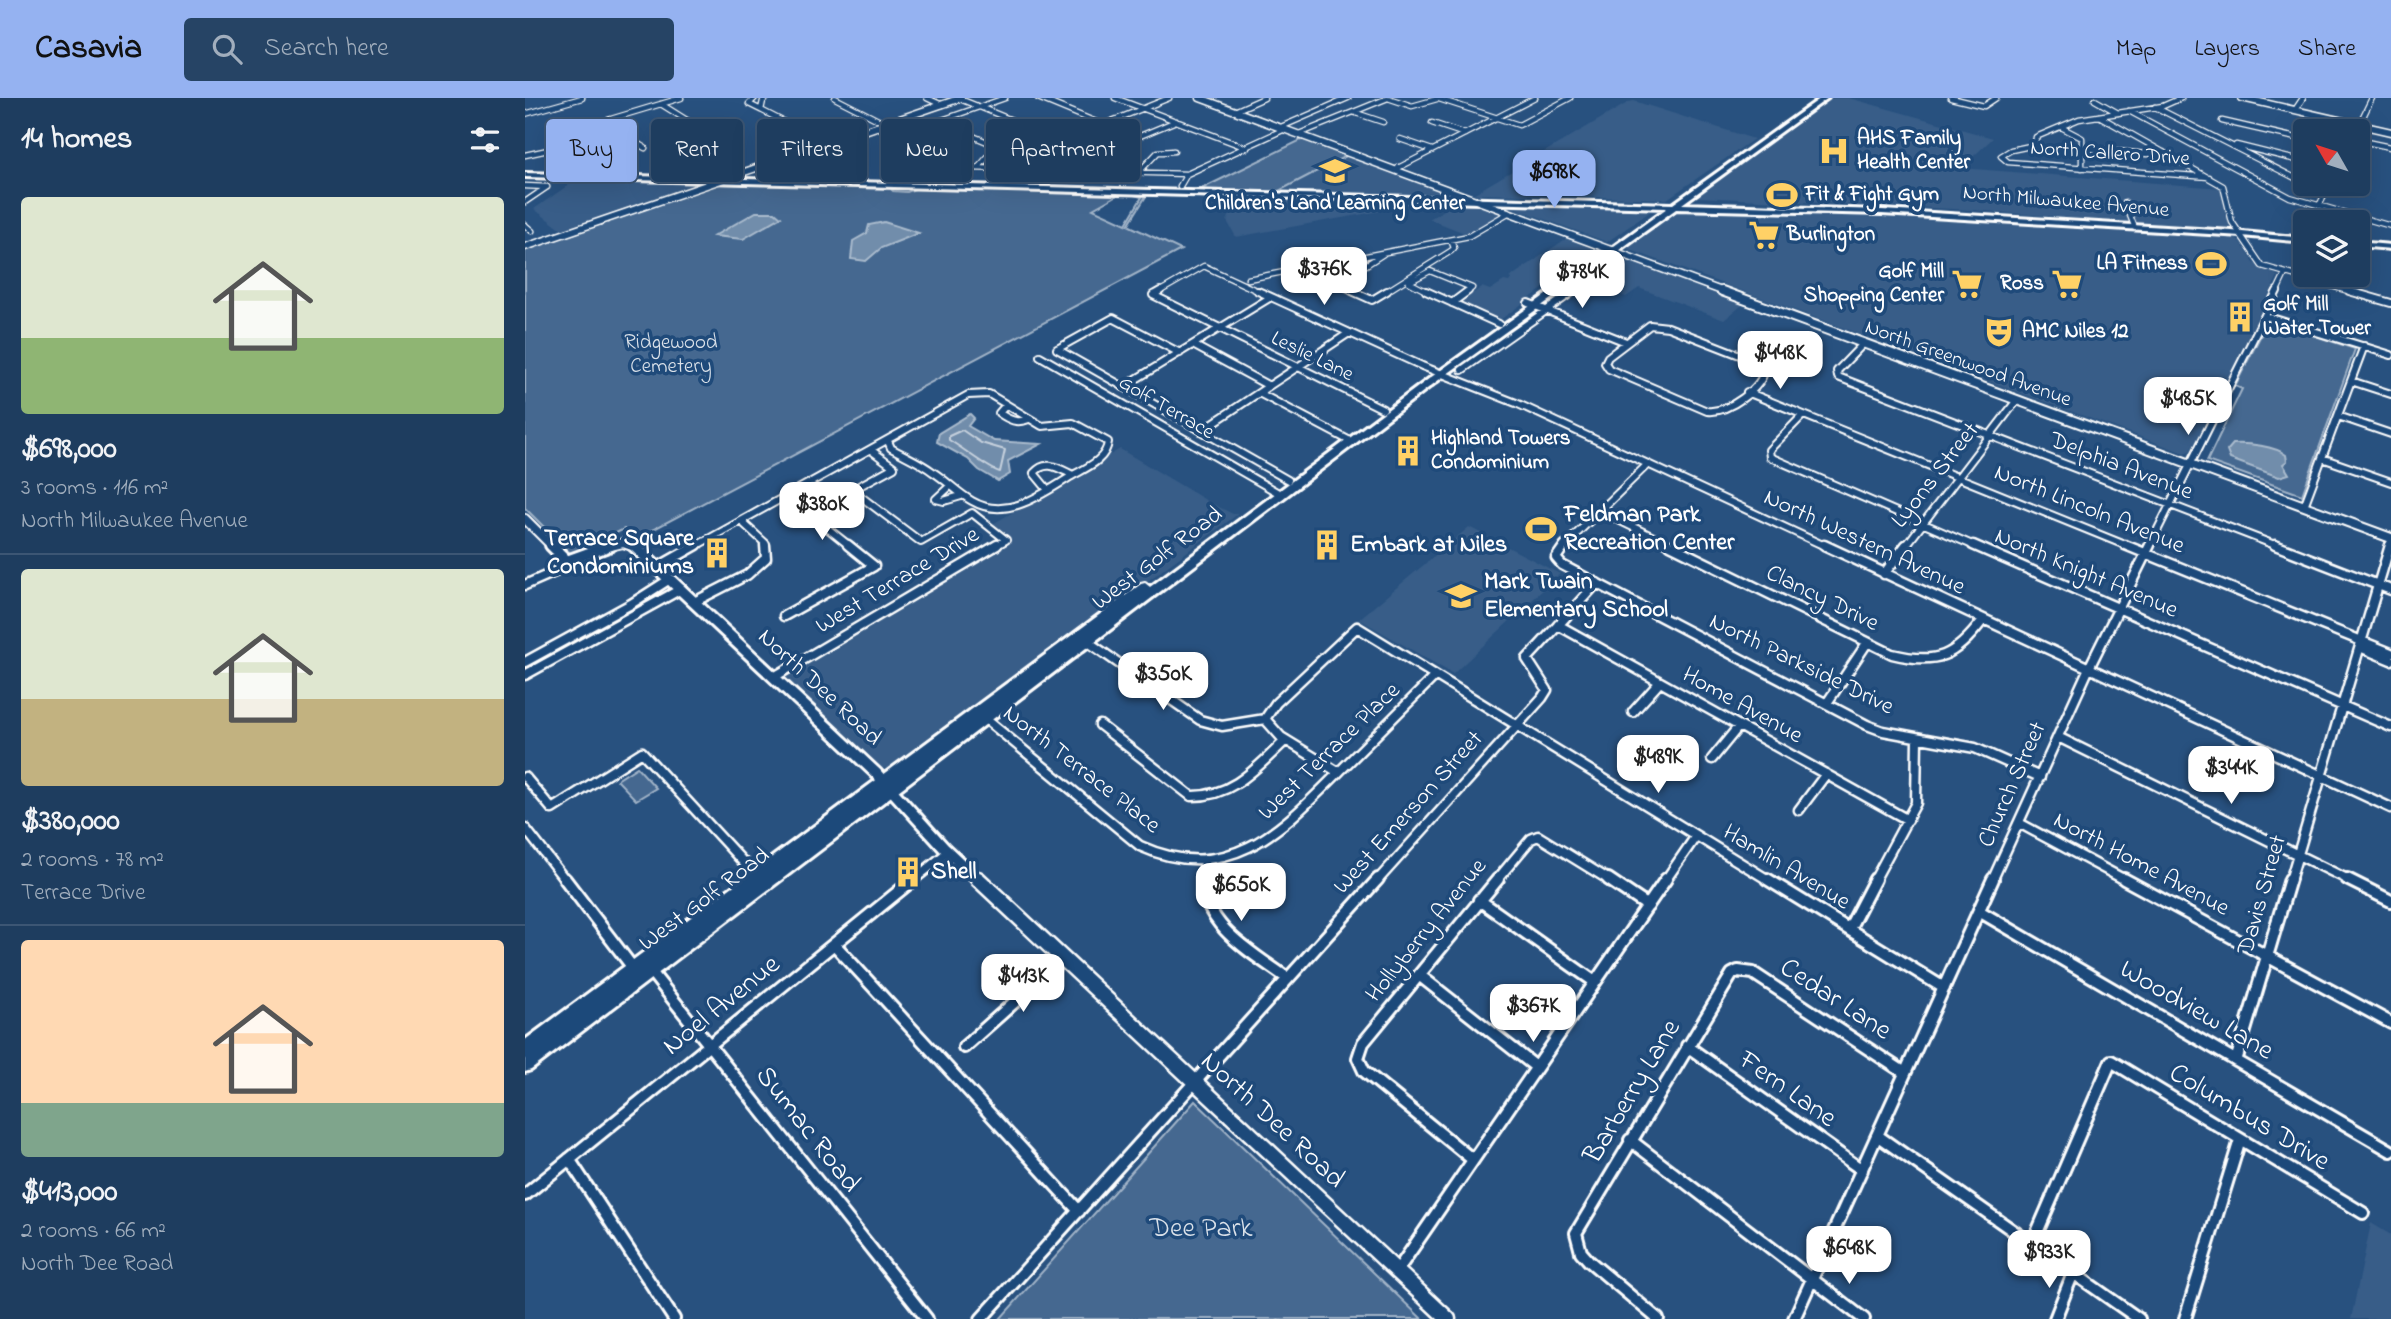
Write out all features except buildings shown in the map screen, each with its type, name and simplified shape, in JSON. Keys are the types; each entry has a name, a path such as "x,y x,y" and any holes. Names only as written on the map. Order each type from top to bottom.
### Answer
{"main road":[{"path":"900,119 960,98"},
{"path":"1200,98 1331,146 1442,192"},
{"name":"West Golf Road","path":"981,715 1018,681 1083,638 1161,575 1278,493 1288,481 1349,440 1383,409 1537,306 1816,98"},
{"name":"West Golf Road","path":"1612,248 1627,242 1673,204 1693,194 1825,98"},
{"path":"2242,98 2326,119"},
{"path":"867,130 881,126"},
{"path":"2370,130 2391,132"},
{"name":"North Greenwood Avenue","path":"1331,146 1398,168 1476,199 1510,208 1864,344 2192,462"},
{"path":"525,173 651,175"},
{"path":"525,173 546,174"},
{"path":"743,178 907,184"},
{"path":"743,181 907,184"},
{"path":"525,247 713,182"},
{"name":"North Milwaukee Avenue","path":"907,184 1917,213 2293,239"},
{"name":"North Milwaukee Avenue","path":"1343,196 1442,192 1510,208 1712,202 1940,209 2135,227"},
{"path":"1693,194 1697,199 1712,202"},
{"name":"North Greenwood Avenue","path":"1510,208 1589,242 1612,248"},
{"path":"1589,242 1597,249 1598,258 1633,256"},
{"path":"1627,242 1626,246 1633,256"},
{"path":"2370,245 2391,247"},
{"name":"North Greenwood Avenue","path":"1633,256 2305,503 2391,531"},
{"name":"West Golf Road","path":"525,1049 887,785 1349,440 1499,324 1537,306"},
{"name":"North Greenwood Avenue","path":"2305,503 2391,540"},
{"path":"525,519 567,561"},
{"name":"North Dee Road","path":"567,561 580,559 619,542 632,544 887,785 949,852 1448,1319"},
{"name":"West Golf Road","path":"525,1064 642,966 756,876 887,785"}],"street":[{"path":"525,114 582,98"},
{"path":"611,119 681,98"},
{"path":"755,98 749,104 778,119"},
{"path":"761,110 763,101 767,98"},
{"path":"835,98 881,121"},
{"path":"927,98 942,104"},
{"path":"960,98 1004,119"},
{"path":"945,119 1005,98"},
{"path":"1038,98 1089,119"},
{"path":"1115,98 1247,148"},
{"path":"1114,119 1169,98"},
{"path":"1237,110 1264,98"},
{"path":"1140,172 1187,174 1247,148 1348,98"},
{"path":"1299,134 1388,98 1412,106 1436,98 1519,125 1570,98"},
{"path":"1398,168 1535,98"},
{"path":"1951,98 1988,105 1996,98"},
{"path":"2061,127 2079,119 2155,107 2181,98"},
{"path":"2295,110 2303,98"},
{"path":"2362,119 2372,98"},
{"path":"2095,100 2118,113"},
{"path":"661,104 685,119"},
{"path":"2155,107 2293,177"},
{"path":"2129,111 2286,195 2391,226"},
{"path":"1356,113 1384,122"},
{"path":"2099,116 2224,187 2231,219 2258,263 2285,274 2391,303"},
{"path":"1140,136 1176,121"},
{"path":"2222,121 2293,137"},
{"path":"1431,123 1465,134"},
{"path":"877,127 881,129"},
{"path":"2061,127 2080,136 2082,167"},
{"name":"North Callero Drive","path":"2061,127 2036,137 2035,145 2031,148 2012,147 2001,156 2003,161 2209,177"},
{"path":"1400,139 1432,150"},
{"path":"2223,142 2293,159"},
{"path":"637,143 645,148"},
{"path":"2370,143 2390,147"},
{"path":"2082,148 2147,154 2163,152"},
{"path":"525,155 546,151"},
{"path":"1140,170 1147,159 1163,152"},
{"path":"978,168 986,159"},
{"path":"972,167 986,168"},
{"path":"1180,186 1187,174"},
{"path":"525,186 547,187 525,202"},
{"path":"2319,206 2324,196"},
{"path":"2125,204 2135,227"},
{"path":"1248,279 1470,236 1510,208"},
{"path":"525,225 532,231 525,233"},
{"path":"1303,268 1372,300 1451,251 1454,248 1451,240"},
{"path":"1338,283 1386,253"},
{"name":"North Western Avenue","path":"1153,295 1204,266 1349,333 1516,404 2391,808"},
{"path":"1452,303 1472,288 1430,271 1409,282 1412,286 1499,324"},
{"name":"Church Street","path":"1794,1319 2089,668 2285,274"},
{"path":"1462,370 1537,306 1585,283"},
{"name":"Leslie Lane","path":"1153,295 1383,409"},
{"path":"1123,387 1271,297"},
{"path":"1537,306 1626,342"},
{"path":"2265,316 2391,355"},
{"path":"1180,353 1112,318 1057,349 1288,481"},
{"path":"1663,325 1758,362 1766,371 1747,392 1728,410 1718,413 1707,411 1609,369 1605,360 1646,326 1663,325"},
{"path":"1201,431 1349,333"},
{"name":"Delphia Avenue","path":"1864,344 1837,371 1838,377 2391,590"},
{"path":"1193,345 1269,386"},
{"path":"2305,503 2364,346"},
{"name":"Golf Terrace","path":"1040,356 1278,493"},
{"path":"2351,381 2391,394"},
{"name":"North Lincoln Avenue","path":"1747,392 2361,644"},
{"path":"1259,393 1349,440"},
{"path":"658,567 968,395 989,394 1042,426 1073,423 1108,442 1108,448 1101,458 1027,502 1001,509 989,509 961,496 934,473 891,448 888,441"},
{"name":"Lyons Street","path":"1884,574 2017,400"},
{"name":"North Knight Avenue","path":"1803,415 1769,450 1768,455 2391,727"},
{"path":"2338,416 2391,434"},
{"name":"West Terrace Drive","path":"774,677 1006,540 972,513 921,542 852,490 894,467 871,450"},
{"path":"2322,458 2391,482"},
{"path":"1048,490 1034,473 1040,466 1049,464 1073,475"},
{"path":"1600,511 1647,465"},
{"path":"949,487 936,499 944,501 961,496"},
{"path":"784,617 874,566 787,496"},
{"name":"North Parkside Drive","path":"1600,511 1559,551 1556,558 1562,565 1875,728 1975,748 2040,777"},
{"name":"Clancy Drive","path":"1600,511 1867,643 1907,658 1943,658 1961,648 1983,620"},
{"path":"694,602 747,575 766,558 765,543 741,522"},
{"name":"Davis Street","path":"2236,1061 2391,540"},
{"path":"525,585 557,571 567,561"},
{"path":"525,662 631,604 670,579"},
{"name":"West Emerson Street","path":"981,1319 1547,690 1527,659 1597,583"},
{"path":"525,676 681,589"},
{"name":"Home Avenue","path":"1557,625 1908,820"},
{"name":"Hamlin Avenue","path":"1265,719 1276,703 1357,627 1944,988"},
{"path":"1083,638 1200,720 1222,726 1265,719 1286,740 1338,772"},
{"path":"1827,703 1867,643"},
{"path":"2361,644 2391,653"},
{"path":"2361,644 2391,660"},
{"name":"West Terrace Place","path":"1205,859 1244,849 1274,835 1435,676"},
{"path":"1633,712 1660,682"},
{"name":"North Terrace Place","path":"981,715 1141,846 1176,858 1205,859"},
{"path":"1100,725 1191,796 1204,798 1234,788 1286,740"},
{"path":"1712,759 1739,726"},
{"path":"2057,737 2391,901"},
{"path":"1849,929 1916,803 1917,738"},
{"path":"525,777 552,809 642,752 756,876"},
{"path":"1799,810 1826,774"},
{"name":"North Home Avenue","path":"2019,823 2391,1023"},
{"name":"Sumac Road","path":"525,828 711,1044 927,1319"},
{"name":"Hollyberry Avenue","path":"1472,1160 1364,1071 1358,1058 1363,1044 1526,843 1538,836 1553,843 1648,906"},
{"path":"1397,1271 1696,836"},
{"name":"Noel Avenue","path":"525,1195 949,852"},
{"path":"1205,859 1203,888 1210,911 1228,932 1287,978"},
{"path":"1479,900 1595,982"},
{"name":"Woodview Lane","path":"1979,911 2391,1151"},
{"path":"835,944 1079,1212"},
{"path":"964,1047 1063,959"},
{"name":"Barberry Lane","path":"1658,1319 1589,1261 1576,1242 1576,1233 1728,979 1738,971"},
{"name":"Cedar Lane","path":"1738,971 1753,973 1905,1073"},
{"path":"1419,975 1536,1067"},
{"name":"Fern Lane","path":"1687,1046 1862,1170"},
{"name":"Columbus Drive","path":"2032,1244 2111,1062 2363,1213"},
{"path":"1878,1136 2139,1319"},
{"path":"1630,1140 1864,1319"},
{"path":"2185,1319 2240,1140"},
{"path":"569,1159 674,1319"},
{"path":"2055,1319 2073,1273"}],"shaded area":[{"path":"1829,98 1849,98 1993,138 1961,168 2221,188 2231,229 2227,231 1973,210 1697,197"},
{"path":"1634,101 1754,139 1667,199 1473,194 1629,102"},
{"path":"1348,155 1442,190 1443,192 1277,192"},
{"path":"637,181 697,184 562,230 534,209 573,182"},
{"path":"1239,195 1415,202 1409,206 1236,237 1227,221"},
{"path":"1458,202 1479,204 1503,213 1467,234 1429,219"},
{"path":"1515,204 1641,207 1651,211 1607,242 1511,207"},
{"name":"Golf Mill Shopping Center","path":"1682,208 1866,213 2233,237 2241,243 2254,263 2278,276 2206,424 2190,451 2184,453 1628,249 1629,244"},
{"path":"1567,238 1590,245 1595,251 1493,325 1452,308 1482,287 1490,290 1504,281 1509,282 1512,279 1509,278"},
{"path":"1622,256 1746,302 1724,320 1639,288 1626,297 1580,279 1610,258"},
{"path":"1120,449 1209,502 1238,514 894,769 881,768 784,679 1007,545 1008,538 991,525"},
{"name":"Mark Twain Elementary School","path":"1469,527 1560,574 1453,674 1359,619"},
{"path":"2371,1223 2391,1235 2391,1319 2351,1319"}],"green space":[{"path":"1305,138 1348,155 1277,192 1199,190"},
{"name":"Ridgewood Cemetery","path":"723,182 889,187 893,191 907,192 920,187 1123,192 1093,209 1126,224 1142,197 1130,194 1148,193 1128,225 1181,250 637,538 624,529 577,553 570,553 525,508 525,250"},
{"path":"2273,322 2355,349 2302,495 2207,461 2242,389 2235,386 2267,323"},
{"path":"637,767 656,788 636,800 617,780"},
{"name":"Dee Park","path":"1195,1101 1422,1319 1000,1319"}],"water":[{"path":"756,212 775,212 781,217 743,239 714,236"},
{"path":"884,222 919,233 881,248 866,261 851,259 853,241 867,233 869,225"},
{"path":"970,414 974,418 968,426 994,441 1041,444 1008,461 1010,474 998,481 979,470 968,459 937,442 939,433"},
{"path":"2233,444 2261,446 2281,452 2286,455 2287,461 2283,464 2289,474 2279,477 2230,459 2227,451"}],"place":[{"name":"AHS Family Health Center","path":"1834,151"},
{"name":"Children's Land Learning Center","path":"1335,171"},
{"name":"Fit & Fight Gym","path":"1782,195"},
{"name":"Burlington","path":"1764,235"},
{"name":"LA Fitness","path":"2211,264"},
{"name":"Golf Mill Shopping Center","path":"1967,284"},
{"name":"Ross","path":"2067,284"},
{"name":"Golf Mill Water Tower","path":"2240,317"},
{"name":"AMC Niles 12","path":"1999,332"},
{"name":"Highland Towers Condominium","path":"1408,451"},
{"name":"Feldman Park Recreation Center","path":"1541,529"},
{"name":"Embark at Niles","path":"1327,545"},
{"name":"Terrace Square Condominiums","path":"717,553"},
{"name":"Mark Twain Elementary School","path":"1461,596"},
{"name":"Shell","path":"908,872"}]}
